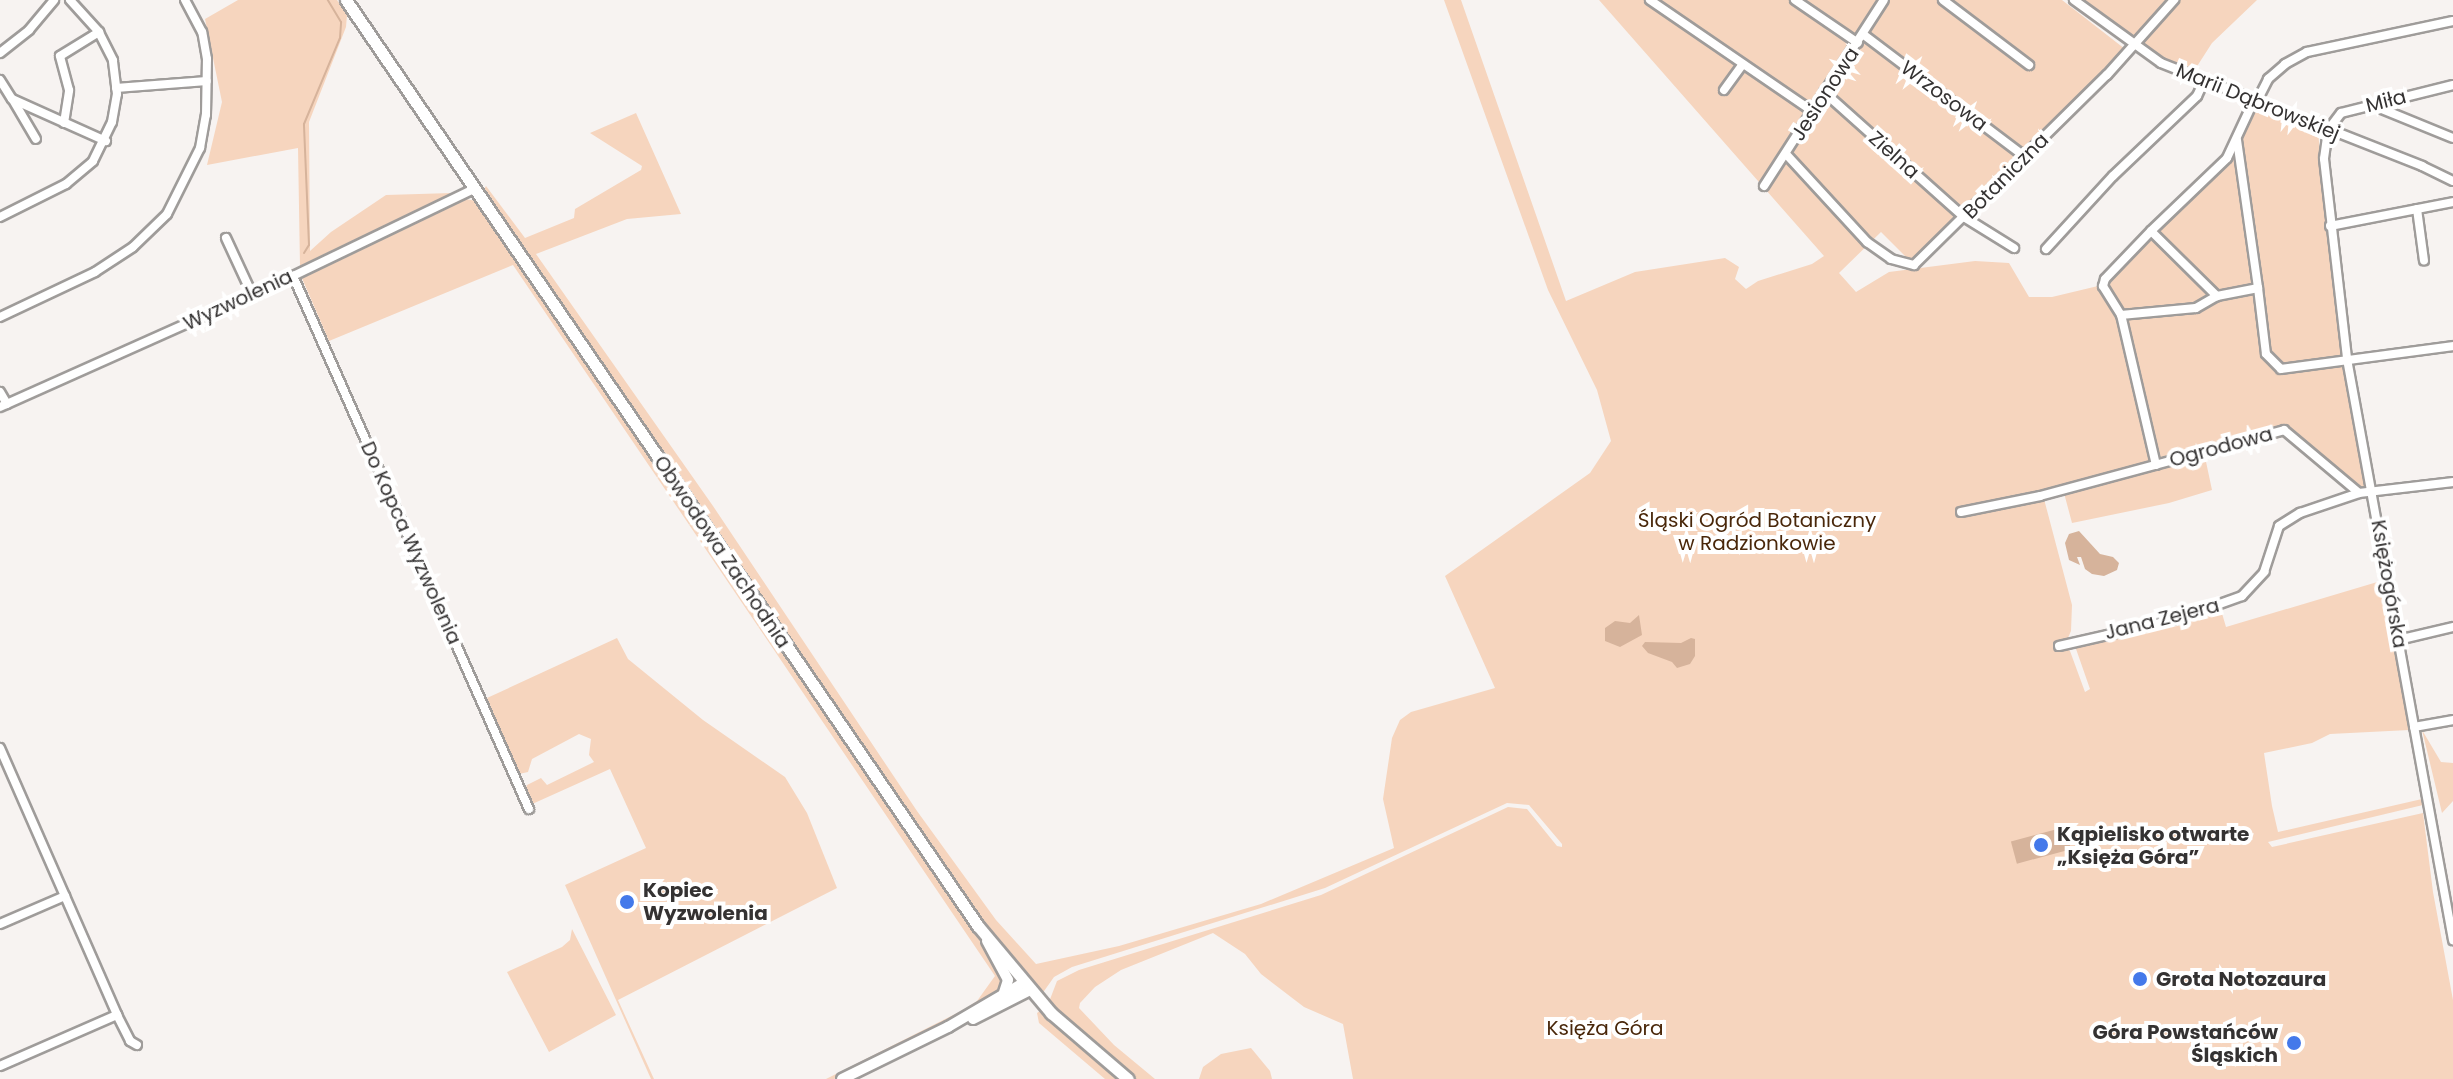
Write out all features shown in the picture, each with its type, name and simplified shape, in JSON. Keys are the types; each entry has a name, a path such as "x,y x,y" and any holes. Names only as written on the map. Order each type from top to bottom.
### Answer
{"main road":[{"name":"Obwodowa Zachodnia","path":"346,0 978,926 1027,987 1128,1079"}],"street":[{"path":"0,53 29,30 54,0"},
{"path":"0,217 66,184 93,161 106,141 116,88 113,60 99,32 70,0"},
{"path":"0,317 95,272 133,247 167,214 200,148 207,81 202,32 185,0"},
{"path":"1650,0 1812,111"},
{"name":"Wrzosowa","path":"1795,0 1861,39 2024,156"},
{"name":"Jesionowa","path":"1764,186 1884,0"},
{"path":"1943,0 2029,65"},
{"name":"Marii Dąbrowskiej","path":"2074,0 2132,46 2161,63 2453,181"},
{"name":"Botaniczna","path":"1786,154 1867,242 1891,259 1914,265 2174,0"},
{"name":"Ogrodowa","path":"2156,465 2121,315 2103,286 2105,279 2227,158 2255,100 2268,79 2285,64 2307,52 2453,21"},
{"path":"64,123 69,90 60,56 99,32"},
{"path":"1724,90 1743,64"},
{"path":"0,80 36,139"},
{"path":"116,88 207,81"},
{"path":"2046,249 2113,176 2197,96 2204,81"},
{"name":"Miła","path":"2328,130 2341,113 2453,85"},
{"name":"Zielna","path":"1824,92 1964,217 2014,248"},
{"path":"12,99 106,141"},
{"path":"2371,104 2453,138"},
{"name":"Księżogórska","path":"2328,130 2324,173 2347,359 2453,940"},
{"path":"2237,139 2266,354 2273,364 2288,369 2453,346"},
{"name":"Wyzwolenia","path":"3,406 293,276 474,189"},
{"path":"2330,226 2453,202"},
{"path":"2417,209 2424,261"},
{"path":"2151,231 2217,296"},
{"path":"226,238 252,294"},
{"name":"Do Kopca Wyzwolenia","path":"293,276 529,809"},
{"path":"2121,315 2196,308 2217,296 2258,288"},
{"path":"0,392 3,406"},
{"name":"Ogrodowa","path":"1961,512 2040,496 2284,430 2359,493"},
{"name":"Jana Zejera","path":"2059,646 2178,619 2235,600 2254,585 2264,572 2277,531 2283,522 2359,493 2453,482"},
{"path":"2398,640 2453,627"},
{"path":"2414,727 2453,720"},
{"path":"0,748 117,1015 130,1041 137,1045"},
{"path":"0,924 65,896"},
{"path":"978,926 1007,977 1008,985 1003,995"},
{"path":"948,1027 1003,995 1027,987"},
{"path":"842,1079 1027,987"},
{"path":"0,1066 117,1015"}],"green space":[{"path":"238,0 337,0 347,15 346,27 309,122 310,251 331,232 386,195 452,193 300,266 298,148 207,165 222,102 205,19"},
{"path":"1444,0 1461,0 1566,301 1635,272 1725,258 1739,267 1735,279 1746,289 1758,281 1812,264 1824,256 1599,0 2062,0 2125,49 1915,260 1910,261 1881,232 1839,273 1856,292 1889,272 1975,261 2009,263 2029,297 2052,297 2098,286 2109,279 2224,165 2236,150 2256,108 2318,133 2350,406 2365,487 2352,492 2283,437 2205,457 2212,490 2169,503 2072,523 2064,493 2044,499 2072,605 2071,631 2064,647 2070,651 2085,692 2090,689 2075,646 2221,610 2226,627 2384,580 2409,730 2330,734 2312,743 2264,753 2272,806 2278,832 2422,799 2423,805 2268,842 2272,847 2423,813 2433,892 2453,1000 2453,1079 1353,1079 1343,1024 1304,1007 1261,974 1245,954 1213,933 1121,970 1095,987 1080,1003 1079,1008 1114,1045 1155,1079 1136,1079 1049,1002 1057,981 1079,970 1321,895 1508,807 1527,809 1557,846 1562,847 1562,844 1529,805 1507,803 1325,888 1072,967 1054,977 1042,994 968,904 483,191 486,186 525,238 574,218 575,209 641,170 642,166 590,133 636,113 681,214 627,219 536,254 713,506 917,811 996,920 1036,964 1119,946 1261,904 1394,848 1383,799 1392,738 1400,720 1411,712 1495,688 1445,576 1590,473 1611,441 1597,390 1548,290"},
{"path":"2081,0 2257,0 2212,43 2194,71 2150,51"},
{"path":"465,199 477,201 913,839 1004,977 999,992 938,1027 834,1079 826,1079 965,1009 977,1001 995,976 513,265 329,341 301,276"},
{"path":"617,638 628,659 703,720 785,777 807,813 837,888 618,1000 654,1079 651,1079 565,885 646,848 610,769 530,805 524,792 527,785 541,778 547,785 594,762 589,755 591,739 579,734 532,759 528,772 519,774 487,698"},
{"path":"2422,730 2441,762 2453,763 2453,801 2442,813"},
{"path":"572,929 616,1015 549,1052 507,972 562,947 570,940"},
{"path":"1041,1010 1119,1079 1105,1079 1039,1023 1037,1013"},
{"path":"1251,1048 1270,1071 1272,1079 1199,1079 1203,1067 1221,1054"}],"shaded area":[{"path":"2079,531 2100,554 2113,557 2119,563 2117,570 2104,576 2092,574 2085,569 2081,557 2077,557 2080,565 2069,560 2065,543 2069,534"},
{"path":"1639,615 1642,635 1620,647 1605,641 1605,628 1615,621 1630,623"},
{"path":"1695,639 1695,656 1690,664 1677,668 1672,662 1648,653 1642,646 1645,642 1681,643"},
{"name":"Kąpielisko otwarte „Księża Góra”","path":"2065,827 2071,849 2017,864 2011,841"}],"waterway":[{"path":"304,253 309,245 304,124 340,38 341,22 328,0"}],"place":[{"name":"Kąpielisko otwarte „Księża Góra”","path":"2041,845"},
{"name":"Kopiec Wyzwolenia","path":"627,902"},
{"name":"Grota Notozaura","path":"2140,979"},
{"name":"Góra Powstańców Śląskich","path":"2294,1043"}],"park label":[{"name":"Śląski Ogród Botaniczny w Radzionkowie","path":"1757,532"},
{"name":"Księża Góra","path":"1605,1028"}]}
